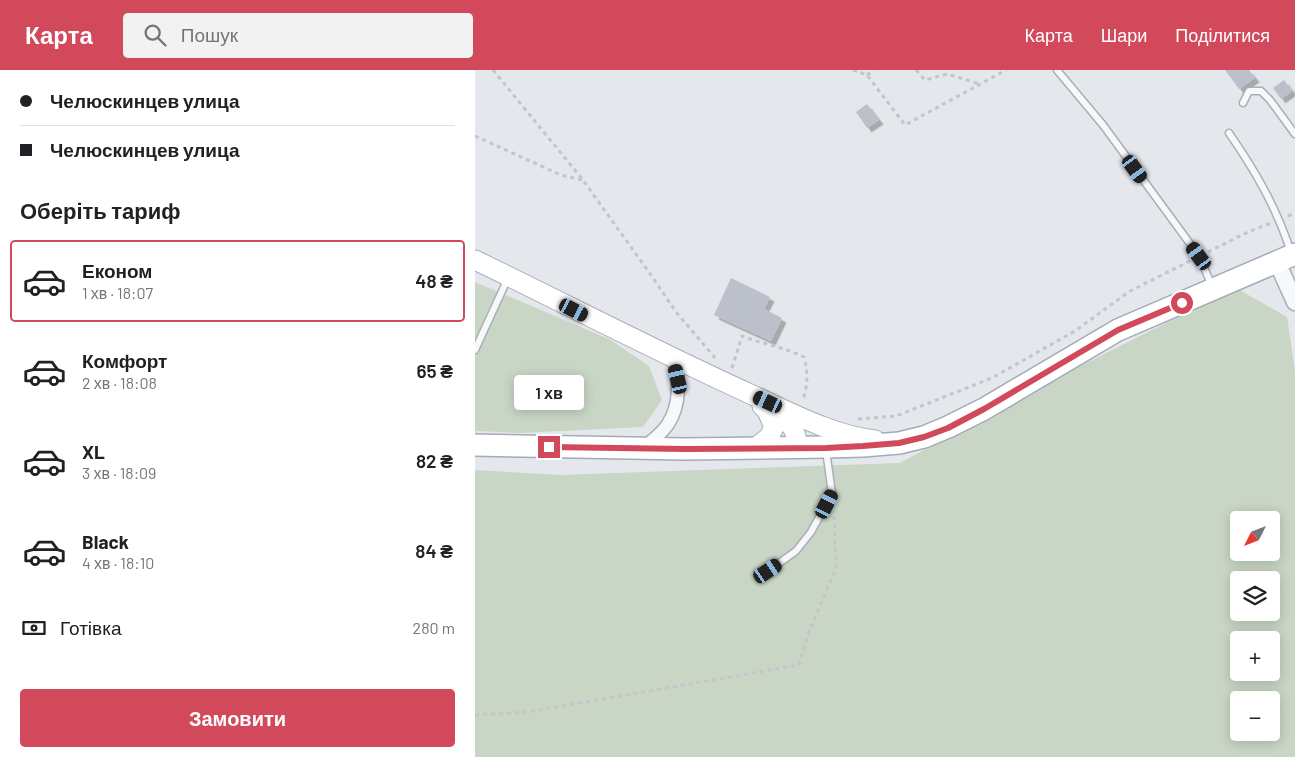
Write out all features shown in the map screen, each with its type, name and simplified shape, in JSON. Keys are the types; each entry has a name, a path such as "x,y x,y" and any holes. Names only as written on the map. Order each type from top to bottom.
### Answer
{"main road":[{"path":"475,446 642,449 826,448 899,443 924,437 948,428 984,409 1118,330 1288,257"},
{"path":"475,260 674,359 829,429 858,438 899,443"},
{"path":"753,395 792,425 797,436 798,448"},
{"path":"753,395 767,411 774,426 769,437 755,448"}],"street":[{"path":"1288,257 1295,302"},
{"path":"642,449 668,425 678,398 678,379 674,359"}],"lane":[{"path":"1057,70 1103,125 1199,256 1213,289"},
{"path":"1243,103 1249,90 1261,91 1295,134"},
{"path":"1229,134 1255,170 1279,219 1288,257"},
{"path":"475,350 508,277"},
{"path":"768,571 796,551 811,532 832,494 826,448"}],"path":[{"path":"493,70 583,180 676,312 724,370 728,384"},
{"path":"853,70 867,75 905,125 1006,70"},
{"path":"867,75 874,70"},
{"path":"916,70 925,80 947,74 980,84"},
{"path":"475,136 561,175 583,180"},
{"path":"856,419 896,416 991,378 1075,331 1130,291 1248,232 1295,213"},
{"path":"728,384 741,336 758,343 791,350 804,357 807,369 804,398 796,414"},
{"path":"475,715 529,712 799,665 808,634 836,568 832,494"}],"green space":[{"path":"475,282 609,339 649,366 662,400 643,427 520,433 475,431"},
{"path":"1236,288 1287,317 1295,371 1295,757 475,757 475,470 560,475 900,463 1078,367"}],"building":[{"path":"1225,70 1249,70 1255,78 1239,89"},
{"path":"1284,80 1292,91 1281,99 1273,88"},
{"path":"867,104 879,120 867,128 856,112"},
{"path":"731,278 770,297 764,309 782,318 771,341 714,315"}],"route":[{"path":"549,447 642,449 826,448 899,443 924,437 948,428 984,409 1118,330 1182,303"}]}
